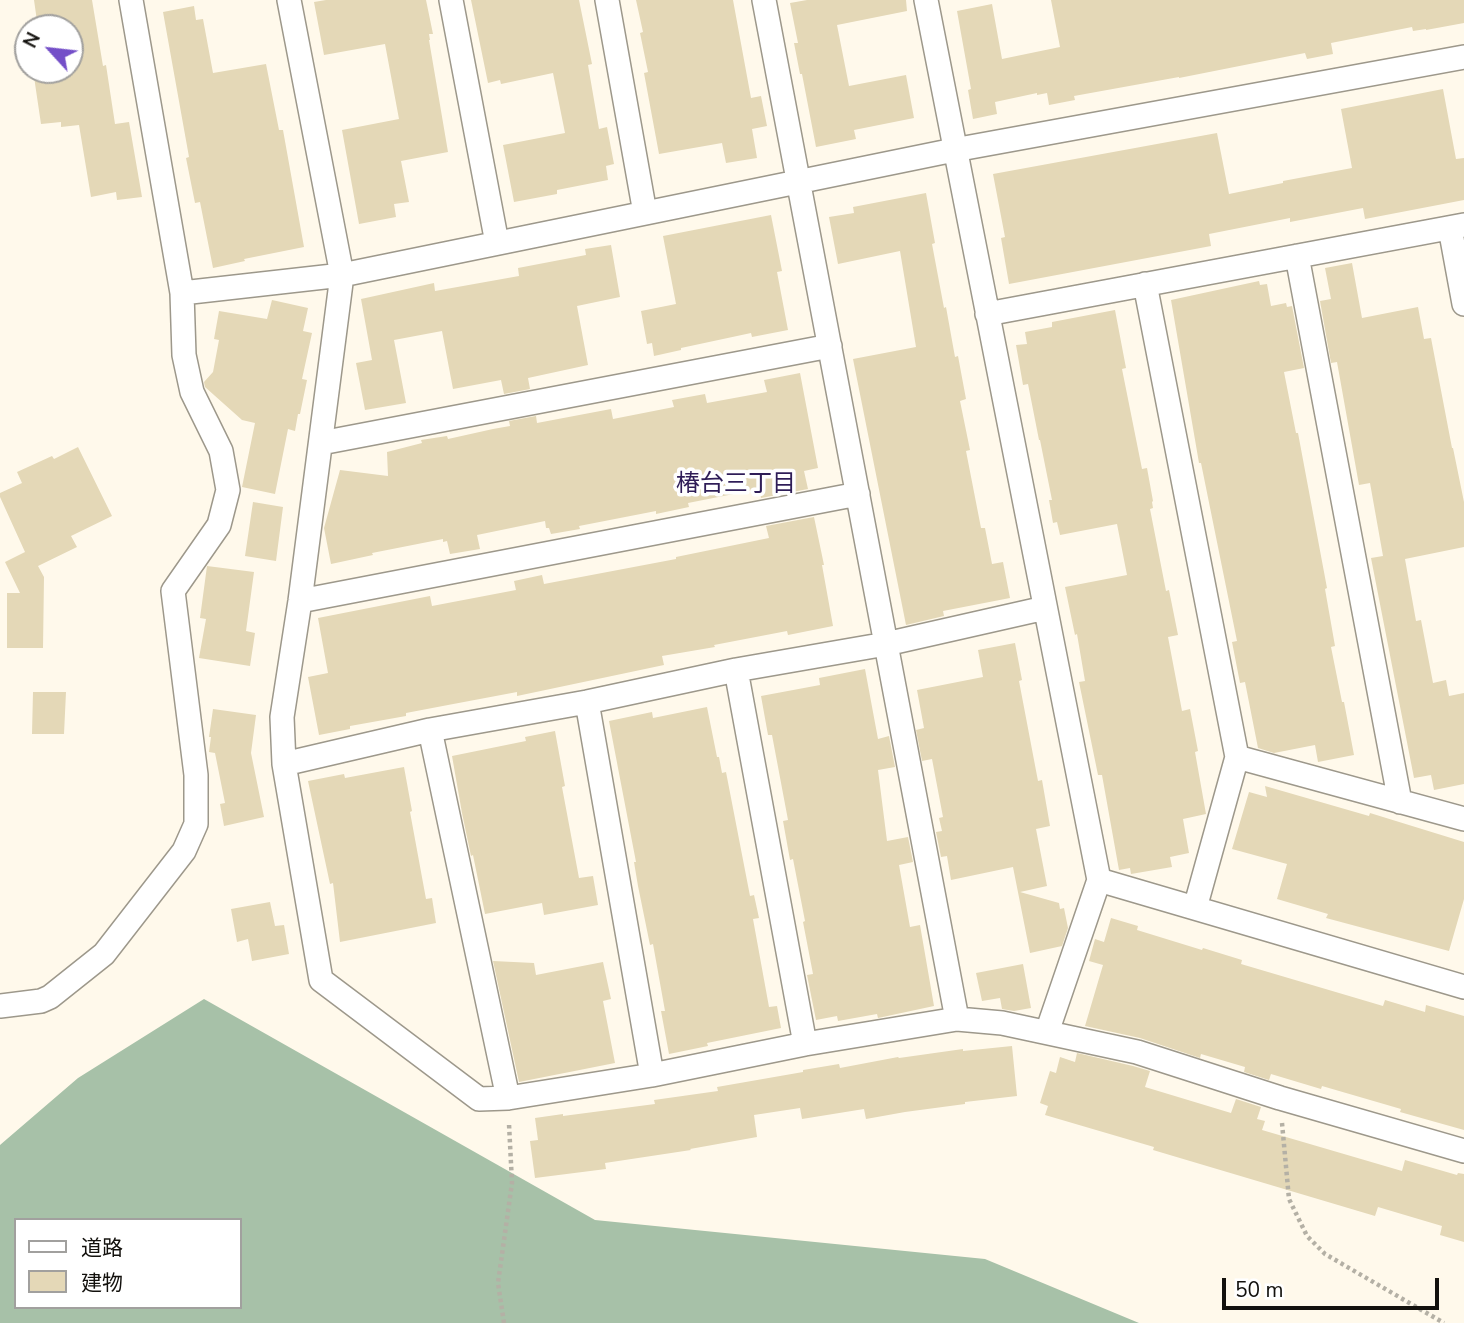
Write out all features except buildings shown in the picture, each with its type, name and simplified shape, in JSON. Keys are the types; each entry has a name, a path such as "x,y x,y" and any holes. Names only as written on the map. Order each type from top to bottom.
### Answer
{"street":[{"path":"0,1006 40,1002 104,954 184,851 196,824 196,775 173,591 219,525 228,490 221,451 192,392 184,355 181,293 131,0"},
{"path":"289,0 342,275 300,601 282,717 284,764 321,980 479,1100 508,1098 652,1075 805,1044 957,1020 1002,1023 1137,1052 1280,1098 1464,1151"},
{"path":"451,0 496,243"},
{"path":"607,0 645,213"},
{"path":"764,0 957,1020"},
{"path":"926,0 1099,880 1047,1032"},
{"path":"181,293 342,275 954,150 1464,57"},
{"path":"987,314 1457,226 1464,304"},
{"path":"1297,256 1400,802"},
{"path":"1145,284 1237,757 1195,908"},
{"path":"321,443 830,346"},
{"path":"300,601 858,494"},
{"path":"284,764 430,730 587,702 736,670 887,644 1045,608"},
{"path":"736,670 805,1044"},
{"path":"587,702 652,1075"},
{"path":"430,730 508,1098"},
{"path":"1237,757 1464,819"},
{"path":"1099,880 1464,987"}],"path":[{"path":"504,1323 498,1283 512,1183 508,1098"},
{"path":"1280,1098 1289,1199 1307,1236 1325,1254 1444,1323"}],"green space":[{"path":"204,999 595,1220 985,1259 1139,1323 0,1323 0,1145 78,1078"}],"district":[{"name":"椿台三丁目","path":"736,485"}]}
